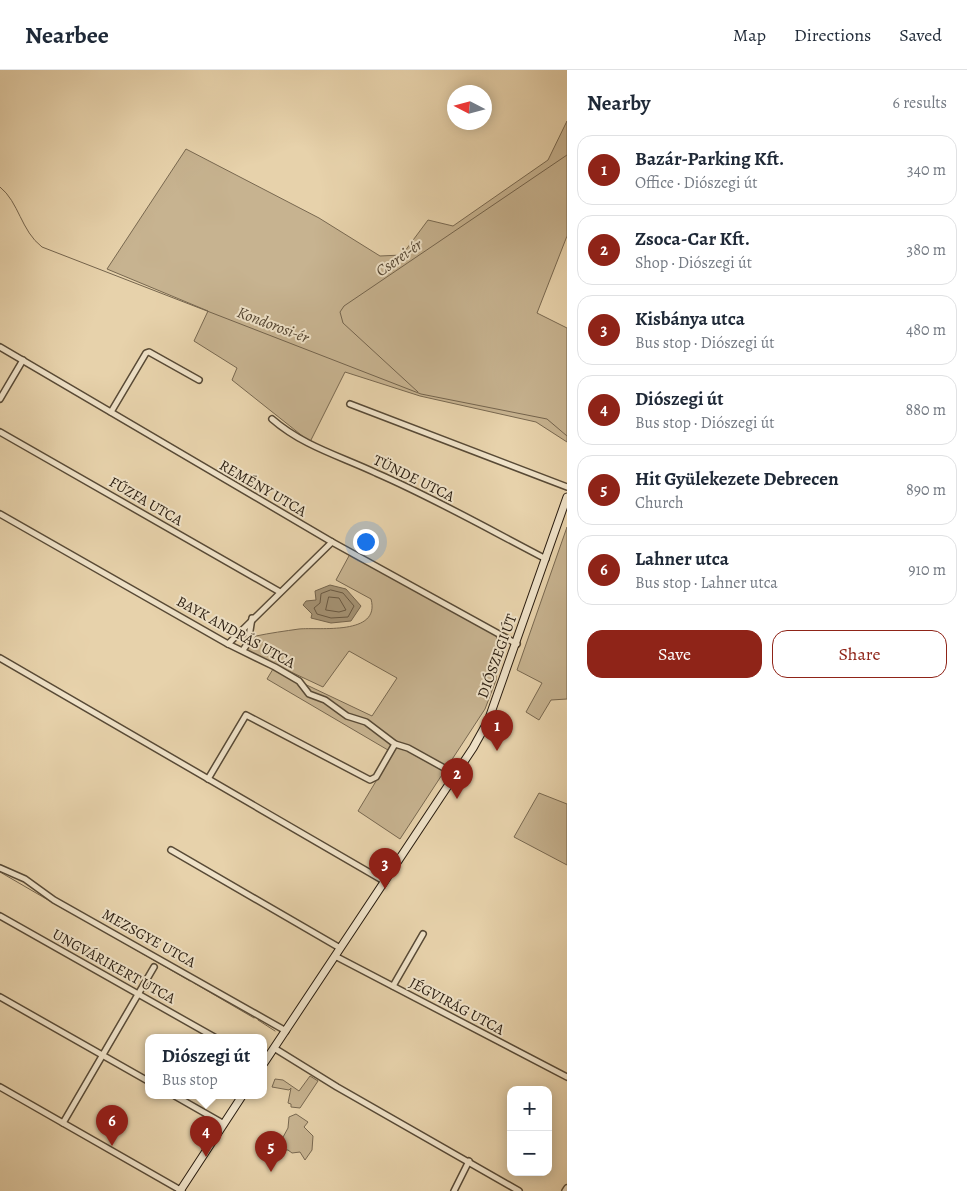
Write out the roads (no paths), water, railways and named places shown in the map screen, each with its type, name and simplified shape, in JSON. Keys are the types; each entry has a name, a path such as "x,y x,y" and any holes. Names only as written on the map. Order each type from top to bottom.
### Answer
{"main road":[{"name":"DIÓSZEGI ÚT","path":"267,1058 488,721 517,644 567,497"},
{"path":"181,1191 240,1099"}],"street":[{"name":"REMÉNY UTCA","path":"0,346 332,542 517,644"},
{"path":"111,412 146,353 149,352 199,380"},
{"path":"0,399 23,360"},
{"path":"350,404 567,486"},
{"name":"TÜNDE UTCA","path":"272,419 289,434 307,445 377,473 546,559"},
{"name":"FŰZFA UTCA","path":"0,432 280,592"},
{"name":"BAYK ANDRÁS UTCA","path":"0,514 228,644 244,650 299,681 309,694 325,700 347,716 366,722 394,744 408,748 455,774"},
{"path":"228,644 252,618 332,542"},
{"path":"244,650 248,643 252,618"},
{"path":"0,658 384,881"},
{"path":"208,779 248,714 368,779 376,778 394,744"},
{"path":"171,850 340,948"},
{"name":"MEZSGYE UTCA","path":"0,868 25,879 54,900 286,1031"},
{"name":"UNGVÁRIKERT UTCA","path":"0,916 209,1034"},
{"path":"393,986 423,934"},
{"name":"JÉGVIRÁG UTCA","path":"334,956 567,1078"},
{"path":"63,1123 154,967"},
{"path":"0,997 145,1079"},
{"path":"274,1048 337,1087 519,1191"},
{"path":"0,1087 181,1191"},
{"path":"180,1099 224,1124"},
{"path":"454,1191 469,1161"}],"water":[{"path":"330,585 346,589 361,606 351,621 331,623 311,618 312,614 303,605 306,601 316,600 315,591"}],"waterway":[{"name":"Cserei-ér","path":"418,392 343,323 340,312 344,306 567,155"},
{"name":"Kondorosi-ér","path":"0,187 12,200 29,233 42,247 421,394 547,419 567,436"},
{"path":"0,872 67,911"},
{"path":"70,912 190,981"},
{"path":"194,983 254,1018"},
{"path":"258,1020 275,1031"}],"place":[{"name":"Bazár-Parking Kft.","path":"497,751"},
{"name":"Zsoca-Car Kft.","path":"457,799"},
{"name":"Kisbánya utca","path":"385,889"},
{"name":"Lahner utca","path":"112,1146"},
{"name":"Diószegi út","path":"206,1157"},
{"name":"Hit Gyülekezete Debrecen","path":"271,1172"}]}
